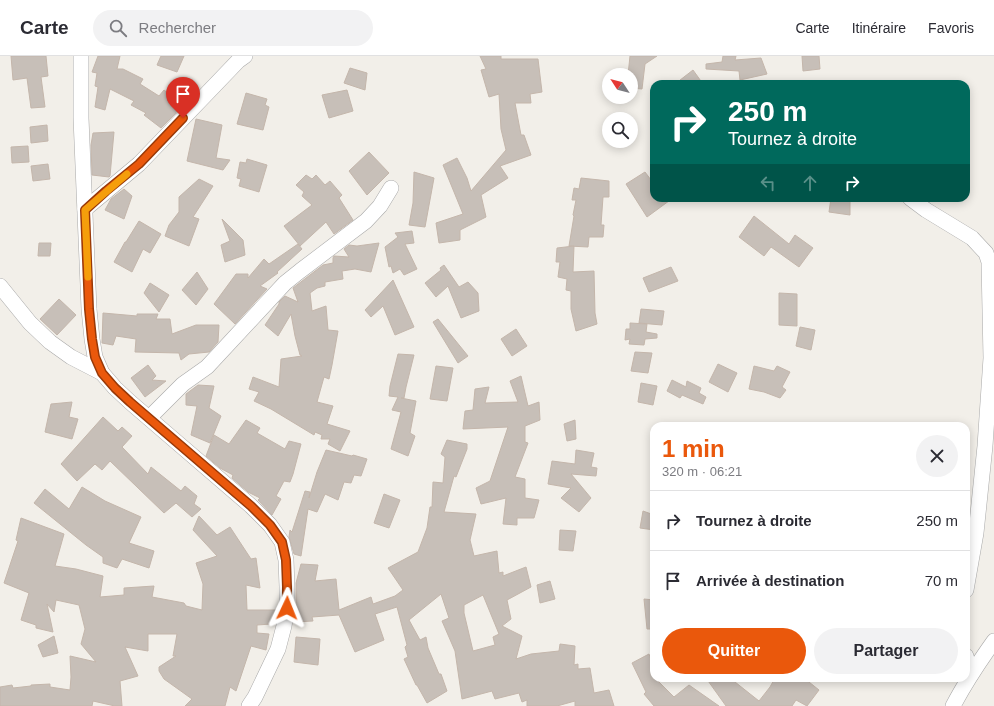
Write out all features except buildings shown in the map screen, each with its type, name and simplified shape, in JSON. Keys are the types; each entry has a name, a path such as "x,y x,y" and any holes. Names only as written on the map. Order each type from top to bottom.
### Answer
{"street":[{"path":"81,56 81,118 89,309 95,357 102,373 115,388 251,506 270,525 282,542 286,560 287,587 287,608 284,626 278,649 255,697 249,706"},
{"path":"85,210 139,164 238,61 245,56"},
{"path":"149,418 183,384 207,367 285,284 366,221 380,206 391,188"},
{"path":"915,202 972,238 986,253 989,262 991,358 985,446 976,533 970,567"},
{"path":"0,286 30,323 50,342 71,357 102,373"},
{"path":"971,673 994,641"},
{"path":"953,706 966,682"}],"slow traffic":[{"path":"88,277 85,210 127,174"}],"route":[{"path":"183,118 139,164 85,210 89,309 95,357 102,373 115,388 251,506 270,525 282,542 286,560 287,608"}]}
